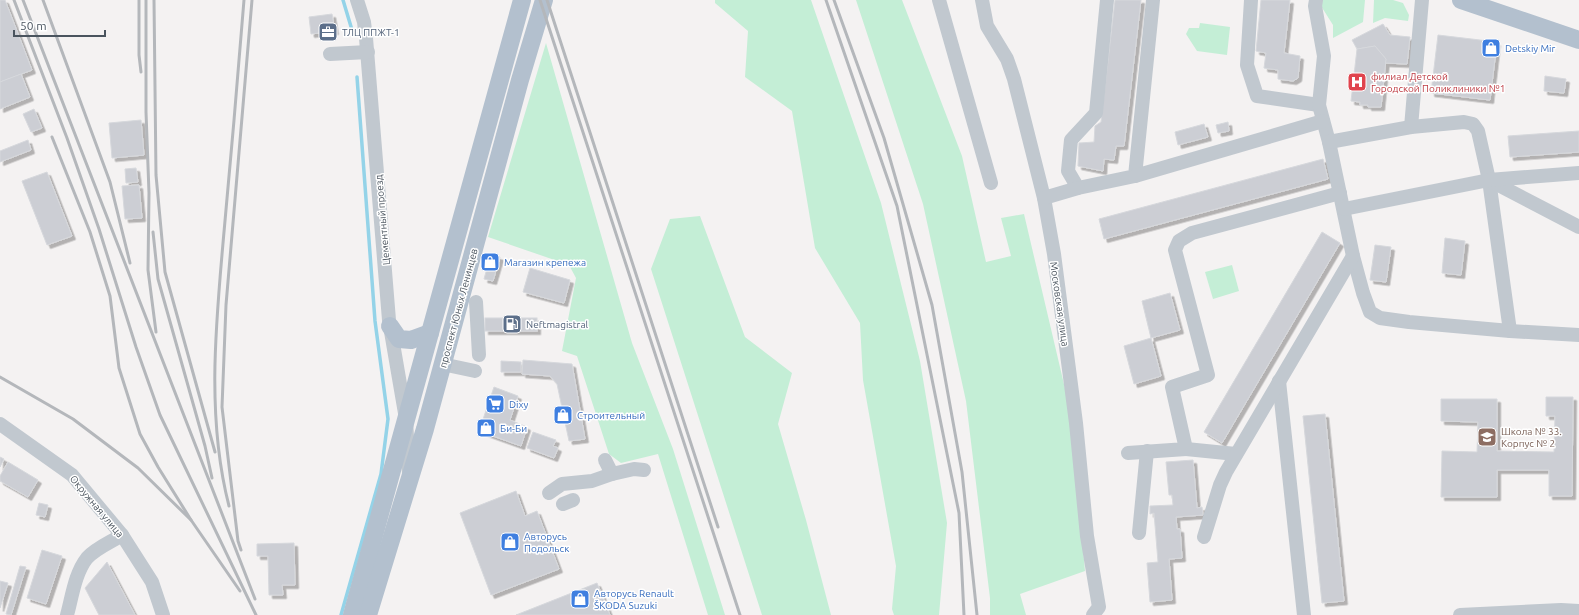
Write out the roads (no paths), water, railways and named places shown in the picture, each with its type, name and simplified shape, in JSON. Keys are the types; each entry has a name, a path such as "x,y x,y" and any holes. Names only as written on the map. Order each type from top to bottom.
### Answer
{"main road":[{"name":"проспект Юных Ленинцев","path":"352,615 522,0"},
{"name":"проспект Юных Ленинцев","path":"368,615 425,429 520,80 544,0"},
{"path":"1461,0 1579,40"},
{"path":"390,326 399,339 411,340 430,333"}],"street":[{"path":"939,0 991,183"},
{"name":"Московская улица","path":"982,0 987,26 1007,59 1014,79 1044,198 1054,254 1076,423 1087,536 1099,607 1093,615"},
{"path":"1078,188 1068,171 1071,140 1096,113 1107,0"},
{"path":"1135,176 1153,0"},
{"path":"1251,0 1247,65 1257,96 1319,105"},
{"path":"1316,0 1315,6 1324,56 1319,105 1322,121 1329,142 1353,256 1370,312 1380,318 1410,322 1510,331 1579,335"},
{"path":"1411,127 1422,0"},
{"name":"Цементный проезд","path":"359,1 364,22 368,52 390,326 406,419 409,481"},
{"path":"330,54 368,52"},
{"path":"1044,198 1078,188 1135,176 1322,121"},
{"path":"1329,142 1411,127 1464,122 1473,124 1478,131 1489,180 1510,331"},
{"path":"1344,209 1489,180 1579,173"},
{"path":"1489,180 1579,227"},
{"path":"1186,449 1172,387 1208,374 1175,250 1179,241 1192,233 1340,193"},
{"path":"1204,537 1220,485 1236,454 1353,256"},
{"path":"476,302 479,355"},
{"path":"442,364 475,371"},
{"path":"1279,381 1304,615"},
{"path":"406,419 425,429"},
{"name":"Окружная улица","path":"0,424 72,475 122,535 152,582 163,615"},
{"path":"1128,453 1186,449 1236,454"},
{"path":"1139,533 1147,451"},
{"path":"605,460 612,474"},
{"path":"549,493 562,484 592,481 612,474 634,469 644,470"},
{"path":"67,615 79,573 87,559 95,552 122,535"},
{"path":"1460,615 1561,613 1579,611"}],"waterway":[{"path":"343,0 352,30"},
{"path":"341,615 381,474 388,419 375,321 357,77"}],"railway":[{"path":"14,0 67,138 99,229 136,347 160,415 256,615"},
{"path":"23,0 255,599"},
{"path":"43,0 110,182 130,263"},
{"path":"139,0 139,55 141,72"},
{"path":"146,0 146,112 149,193 148,270 156,332"},
{"path":"154,0 156,175 165,272 215,452"},
{"path":"229,506 217,438 215,404 216,335 244,0"},
{"path":"241,550 238,541 222,407 226,305 252,0"},
{"path":"540,0 740,615"},
{"path":"547,0 718,527"},
{"path":"826,0 897,206 959,513 964,615"},
{"path":"834,0 884,138 932,305 962,472 977,615"},
{"path":"52,137 90,232 110,296 119,368 140,434 158,467 191,520"},
{"path":"153,232 158,279 205,446 212,478"},
{"path":"0,377 73,419 138,468 191,520 240,591"}],"place":[{"name":"ТЛЦ ППЖТ-1","path":"328,32"},
{"name":"Detskiy Mir","path":"1491,48"},
{"name":"филиал Детской Городской Поликлиники №1","path":"1357,82"},
{"name":"Магазин крепежа","path":"490,262"},
{"name":"Neftmagistral","path":"512,324"},
{"name":"Dixy","path":"495,404"},
{"name":"Строительный","path":"563,415"},
{"name":"Би-Би","path":"486,428"},
{"name":"Школа № 33. Корпус № 2","path":"1487,437"},
{"name":"Авторусь Подольск","path":"510,542"},
{"name":"Авторусь Renault ŠKODA Suzuki","path":"580,599"}]}
